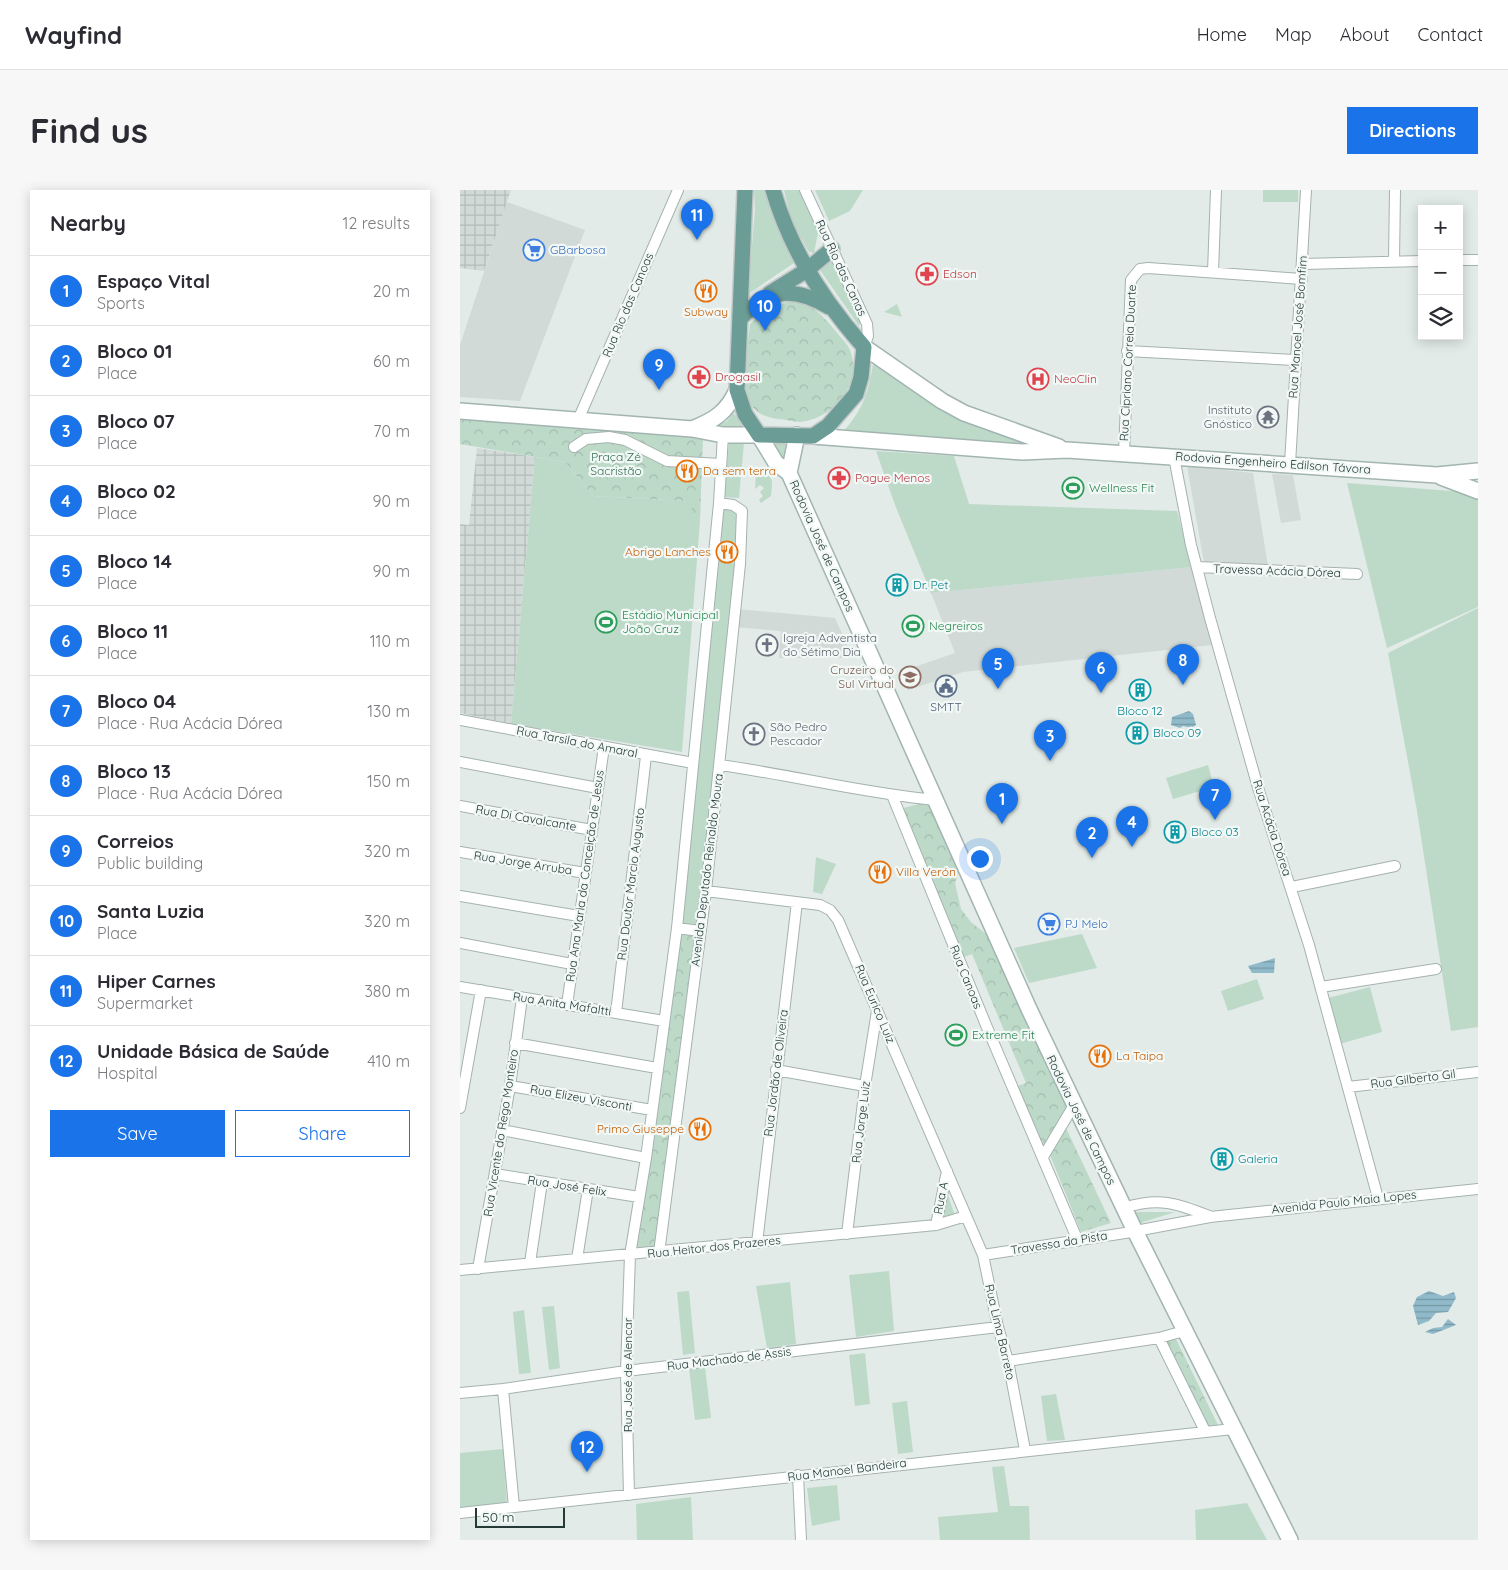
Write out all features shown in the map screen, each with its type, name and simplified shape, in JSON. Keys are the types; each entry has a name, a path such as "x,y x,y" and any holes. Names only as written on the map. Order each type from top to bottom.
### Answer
{"main road":[{"name":"Rodovia José de Campos","path":"745,190 737,390 742,408 776,463 789,473 1074,1105 1184,1331 1290,1540"},
{"path":"460,412 692,429 722,435 814,436 836,418 856,394 861,377 864,347 833,309 807,270 779,211 773,190"},
{"path":"740,319 752,305 807,270 832,249"},
{"path":"766,296 785,292 799,294 815,298 833,309"},
{"name":"Rodovia Engenheiro Edilson Távora","path":"864,347 942,401 964,413 1067,450"},
{"path":"692,429 720,416 727,409 737,390"},
{"name":"Rodovia José de Campos","path":"789,473 798,435"},
{"name":"Rodovia Engenheiro Edilson Távora","path":"814,436 1022,452 1067,450 1124,453 1437,475 1478,471"},
{"path":"1437,475 1478,491"}],"street":[{"name":"Rua Rio das Canoas","path":"578,420 678,190"},
{"name":"Rua Rio das Canas","path":"805,190 868,324 868,336 864,347"},
{"path":"1216,190 1213,272 1302,279"},
{"name":"Rua Manoel José Bomfim","path":"1290,464 1306,190"},
{"path":"1394,261 1395,190"},
{"path":"1463,260 1478,260"},
{"path":"1303,264 1418,261"},
{"name":"Rua Cipriano Correia Duarte","path":"1124,453 1130,280 1140,269 1148,268 1213,272"},
{"path":"1127,350 1295,360"},
{"name":"Avenida Deputado Reinaldo Moura","path":"630,1256 646,1158 677,928 719,503 722,435"},
{"path":"574,447 586,439 608,437 633,444 667,461 721,464"},
{"name":"Rua Acácia Dórea","path":"1174,457 1197,567 1238,720 1267,815 1292,887 1378,1198"},
{"name":"Avenida Deputado Reinaldo Moura","path":"659,1253 706,891 743,518 742,511 738,507 719,503"},
{"name":"Travessa Acácia Dórea","path":"1197,567 1357,574"},
{"name":"Rua Tarsila do Amaral","path":"460,720 646,756 693,763"},
{"name":"Rua Ana Maria da Conceição de Jesus","path":"567,1005 604,747"},
{"name":"Rua Doutor Marcio Augusto","path":"616,1013 646,756"},
{"path":"460,762 598,788"},
{"path":"720,765 783,774 892,795 935,800"},
{"name":"Rua Canoas","path":"892,795 986,1025 1078,1241"},
{"name":"Rua Di Cavalcante","path":"460,806 592,830"},
{"name":"Rua Jorge Arruba","path":"460,852 585,873"},
{"path":"1292,887 1395,866"},
{"name":"Rua Eurico Luiz","path":"706,891 820,905 830,910 838,920 966,1216"},
{"path":"460,896 579,916"},
{"name":"Rua Jordão de Oliveira","path":"757,1243 797,902"},
{"path":"677,928 700,931"},
{"path":"460,942 572,964"},
{"path":"1321,987 1436,969"},
{"name":"Rua Anita Mafaltti","path":"460,987 664,1021"},
{"path":"460,1108 481,990"},
{"name":"Rua Vicente do Rego Monteiro","path":"478,1268 510,1086 522,998"},
{"name":"Rua Jorge Luiz","path":"847,1234 865,1086 877,1010"},
{"path":"515,1043 657,1068"},
{"path":"776,1070 865,1086"},
{"name":"Rua Gilberto Gil","path":"1348,1087 1478,1072"},
{"name":"Rua Elizeu Visconti","path":"510,1086 652,1110"},
{"path":"1043,1156 1074,1105"},
{"path":"502,1130 646,1158"},
{"name":"Rua A","path":"936,1225 947,1170"},
{"name":"Rua José Felix","path":"495,1174 639,1197"},
{"path":"530,1263 542,1182"},
{"path":"577,1259 588,1189"},
{"name":"Avenida Paulo Maia Lopes","path":"1135,1231 1210,1217 1478,1189"},
{"name":"Avenida Paulo Maia Lopes","path":"1124,1208 1141,1203 1160,1201 1176,1203 1210,1217"},
{"name":"Rua Heitor dos Prazeres","path":"460,1270 630,1256 936,1225 966,1216"},
{"name":"Rua Lima Barreto","path":"966,1216 983,1255 998,1327 1008,1361 1025,1450"},
{"name":"Travessa da Pista","path":"983,1255 1135,1231"},
{"name":"Rua José de Alencar","path":"630,1256 626,1371 630,1495"},
{"name":"Rua Machado de Assis","path":"460,1392 502,1389 626,1371 998,1327"},
{"path":"1008,1361 1159,1338 1184,1331"},
{"path":"1159,1338 1205,1431"},
{"path":"502,1389 514,1507"},
{"name":"Rua Manoel Bandeira","path":"460,1513 1025,1450 1233,1429"},
{"path":"798,1476 801,1540"}],"shaded area":[{"path":"460,190 511,190 484,271 460,268"},
{"name":"GBarbosa","path":"507,202 585,230 520,401 460,397 460,345"},
{"path":"477,448 535,457 511,724 460,713 460,524 469,525"},
{"path":"1187,466 1253,473 1268,566 1204,563"},
{"path":"1272,474 1293,475 1301,520 1281,523"},
{"name":"Negreiros","path":"1192,567 1213,645 963,672 908,690 900,672 955,653 931,593"},
{"path":"736,609 835,618 853,658 779,658 781,631 734,627"}],"green space":[{"path":"754,190 773,190 800,259 748,294 755,209"},
{"path":"784,190 805,190 819,228 814,253 809,252 792,222"},
{"path":"815,190 863,190 850,211 829,221"},
{"path":"1263,190 1298,190 1298,202 1263,202"},
{"path":"829,254 860,322 859,326 818,267"},
{"path":"793,301 807,305 822,315 848,346 853,361 853,373 849,385 835,406 824,414 800,422 760,414 750,404 745,382 750,324 768,307"},
{"path":"897,304 902,317 884,312"},
{"path":"873,364 955,417 997,433 1031,443 1033,446 843,432 864,401"},
{"path":"733,413 751,428 712,425 726,422"},
{"name":"Praça Zé Sacristão","path":"460,416 703,437 700,521 686,501 593,496 565,462 460,444"},
{"path":"771,440 789,440 786,467"},
{"path":"729,442 744,443 739,498 724,497"},
{"path":"876,451 954,456 969,504 1177,511 1192,567 931,593 895,505"},
{"name":"Estádio Municipal João Cruz","path":"535,457 565,462 593,496 687,501 700,521 682,752 511,724"},
{"path":"762,472 771,478 772,484 771,496 761,503 759,500 763,496 760,492 764,488 760,485 755,489 756,475"},
{"path":"1347,483 1478,493 1478,607 1387,648"},
{"path":"719,503 738,507 742,541 735,541 733,563 740,564 700,931 677,928"},
{"path":"1478,608 1478,1027 1451,1031 1417,811 1388,653"},
{"path":"1208,765 1214,787 1173,799 1166,778"},
{"path":"935,800 962,862 955,883 961,909 971,922 1000,945 1074,1105 1043,1157 1013,1088 1026,1083 972,954 959,959 903,808"},
{"path":"816,857 836,864 822,894 813,892"},
{"path":"677,928 700,931 659,1253 630,1255"},
{"path":"1082,934 1097,968 1029,983 1014,948"},
{"path":"1257,979 1264,999 1228,1011 1221,991"},
{"path":"1370,987 1382,1032 1336,1045 1324,999"},
{"path":"1066,1128 1111,1223 1081,1232 1050,1155"},
{"path":"944,1183 955,1216 939,1217"},
{"path":"1136,1212 1175,1212 1140,1223"},
{"path":"889,1271 894,1331 856,1337 849,1275"},
{"path":"790,1282 796,1344 767,1348 756,1286"},
{"path":"689,1291 695,1353 683,1355 677,1292"},
{"path":"554,1306 560,1368 549,1370 542,1307"},
{"path":"524,1310 531,1373 519,1374 513,1312"},
{"path":"1176,1339 1218,1425 1208,1426 1166,1340"},
{"path":"865,1353 870,1404 855,1406 849,1355"},
{"path":"705,1367 711,1418 695,1420 689,1368"},
{"path":"1056,1394 1065,1440 1047,1441 1041,1396"},
{"path":"907,1401 913,1452 898,1454 892,1403"},
{"path":"503,1449 507,1505 460,1509 460,1453"},
{"path":"1004,1466 1010,1506 1029,1506 1030,1540 940,1540 938,1517 998,1512 992,1467"},
{"path":"837,1485 840,1520 812,1526 807,1488"},
{"path":"691,1497 693,1540 637,1540 636,1504"},
{"path":"1247,1503 1267,1540 1196,1540 1195,1510"}],"water":[{"path":"1189,711 1193,714 1196,725 1191,728 1183,726 1180,728 1171,725 1172,717"},
{"path":"1275,958 1274,973 1252,973 1248,966"},
{"path":"1429,1291 1443,1296 1454,1292 1456,1298 1448,1312 1436,1313 1429,1321 1418,1325 1413,1306 1417,1297"},
{"path":"1448,1319 1456,1325 1433,1334 1425,1332 1433,1328 1442,1327"}],"place":[{"name":"Hiper Carnes","path":"697,240"},
{"name":"GBarbosa","path":"534,250"},
{"name":"Edson","path":"927,274"},
{"name":"Subway","path":"706,291"},
{"name":"Santa Luzia","path":"765,331"},
{"name":"Drogasil","path":"699,377"},
{"name":"NeoClin","path":"1038,379"},
{"name":"Correios","path":"659,390"},
{"name":"Instituto Gnóstico","path":"1268,417"},
{"name":"Da sem terra","path":"687,471"},
{"name":"Pague Menos","path":"839,478"},
{"name":"Wellness Fit","path":"1073,488"},
{"name":"Abrigo Lanches","path":"727,552"},
{"name":"Dr. Pet","path":"897,585"},
{"name":"Estádio Municipal João Cruz","path":"606,622"},
{"name":"Negreiros","path":"913,626"},
{"name":"Igreja Adventista do Sétimo Dia","path":"767,645"},
{"name":"Cruzeiro do Sul Virtual","path":"910,677"},
{"name":"Bloco 13","path":"1183,685"},
{"name":"SMTT","path":"946,686"},
{"name":"Bloco 14","path":"998,689"},
{"name":"Bloco 12","path":"1140,690"},
{"name":"Bloco 11","path":"1101,693"},
{"name":"Bloco 09","path":"1137,733"},
{"name":"São Pedro Pescador","path":"754,734"},
{"name":"Bloco 07","path":"1050,761"},
{"name":"Bloco 04","path":"1215,820"},
{"name":"Espaço Vital","path":"1002,824"},
{"name":"Bloco 03","path":"1175,832"},
{"name":"Bloco 02","path":"1132,847"},
{"name":"Bloco 01","path":"1092,858"},
{"name":"Villa Verón","path":"880,872"},
{"name":"PJ Melo","path":"1049,924"},
{"name":"Extreme Fit","path":"956,1035"},
{"name":"La Taipa","path":"1100,1056"},
{"name":"Primo Giuseppe","path":"700,1129"},
{"name":"Galeria","path":"1222,1159"},
{"name":"Unidade Básica de Saúde","path":"587,1472"}]}
